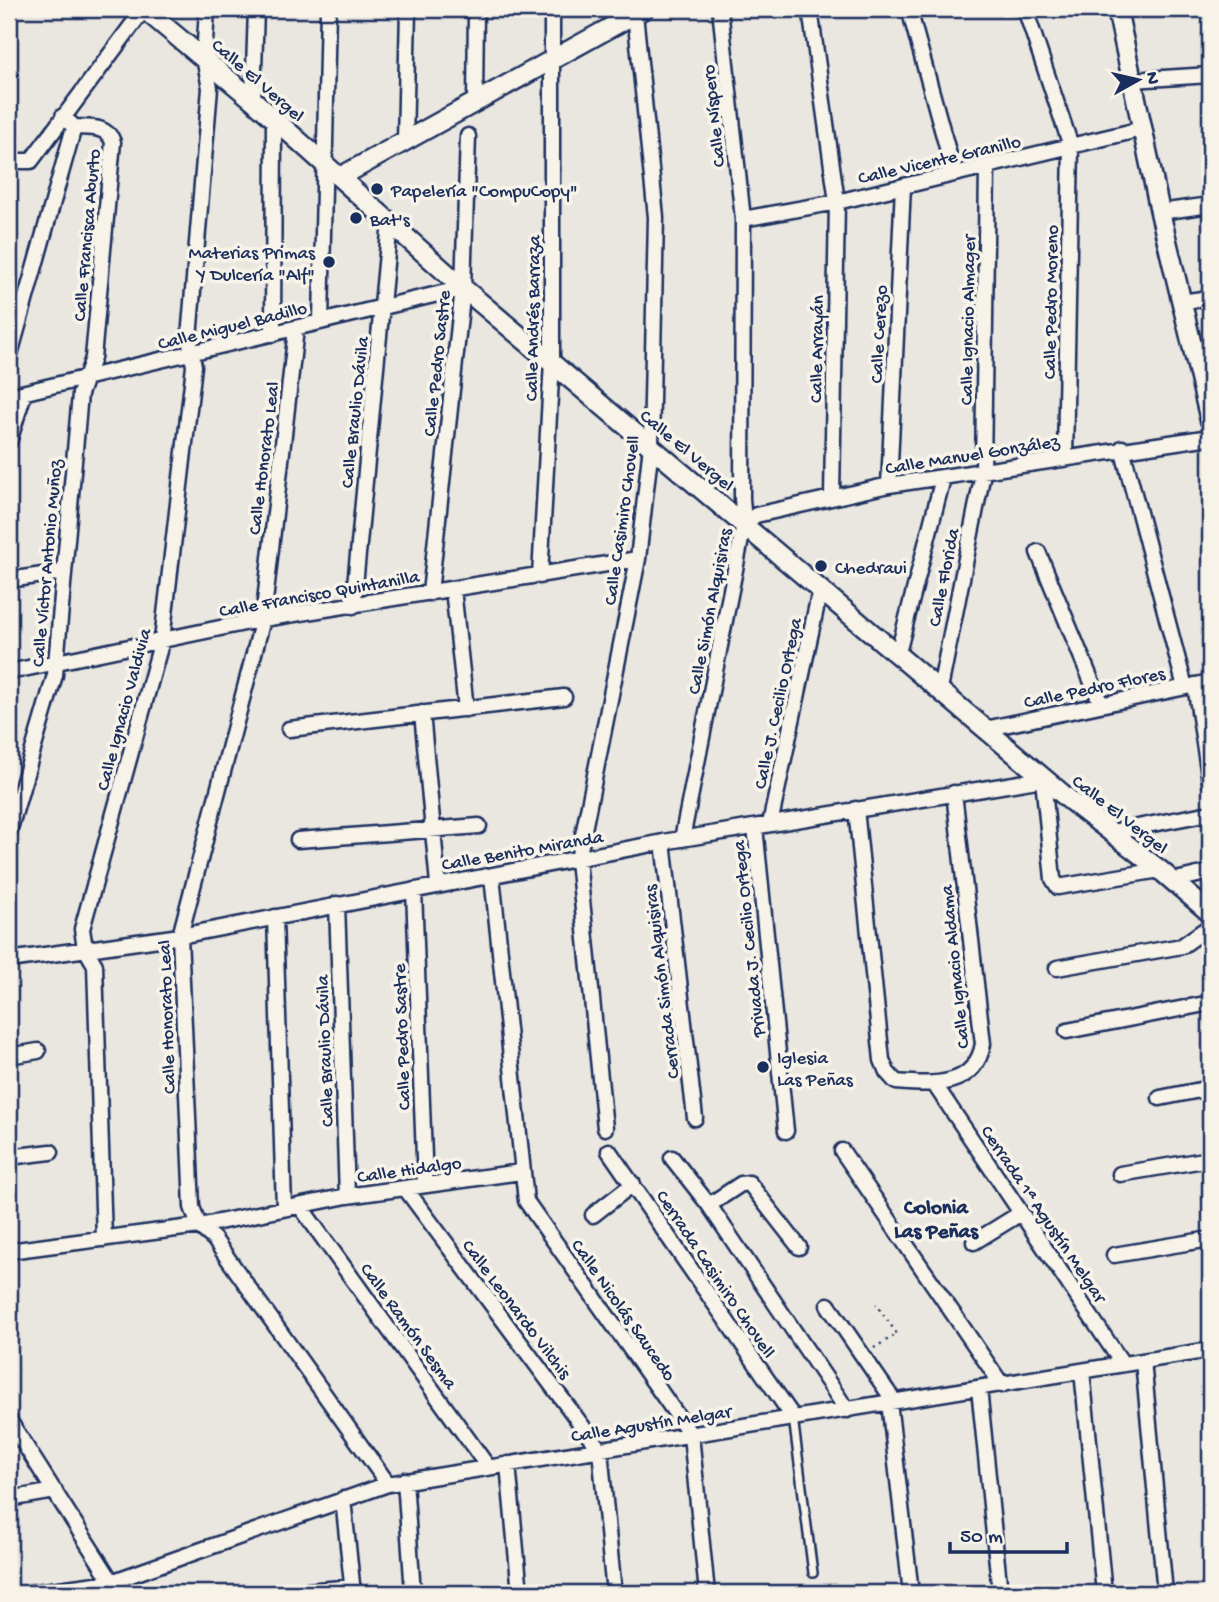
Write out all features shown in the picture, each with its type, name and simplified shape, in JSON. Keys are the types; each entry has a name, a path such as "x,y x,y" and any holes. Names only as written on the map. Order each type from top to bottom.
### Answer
{"street":[{"name":"Calle El Vergel","path":"144,9 253,100 463,288 898,653 1043,779 1166,875 1210,914"},
{"path":"9,161 31,161 68,122 144,9"},
{"name":"Calle Ignacio Valdivia","path":"104,1239 95,965 85,948 82,929 162,640 194,366 189,338 210,88 204,58 207,9"},
{"path":"253,100 256,9"},
{"path":"321,322 322,162 328,9"},
{"path":"405,143 408,9"},
{"path":"475,103 476,9"},
{"name":"Calle Andrés Barraza","path":"540,576 552,361 552,9"},
{"name":"Calle Níspero","path":"720,9 743,219"},
{"name":"Calle Arrayán","path":"810,9 837,202 832,497"},
{"path":"909,9 954,173"},
{"name":"Calle Pedro Moreno","path":"1025,9 1071,146 1065,458"},
{"path":"1117,9 1181,302 1204,372 1210,420"},
{"path":"340,177 640,11"},
{"name":"Calle Casimiro Chovell","path":"578,860 638,559 651,446 656,217 640,11"},
{"path":"1132,80 1210,75"},
{"path":"273,334 274,119"},
{"path":"9,358 68,122"},
{"name":"Calle Francisca Aburto","path":"68,122 103,129 110,134 113,142 93,358 88,377"},
{"name":"Calle Vicente Granillo","path":"743,219 837,202 1142,129"},
{"name":"Calle Pedro Sastre","path":"430,593 463,288 468,136"},
{"name":"Calle Ignacio Almager","path":"983,473 987,167"},
{"name":"Calle Cerezo","path":"890,485 903,186"},
{"path":"1160,212 1210,205"},
{"name":"Calle Simón Alquisiras","path":"682,839 744,524 741,498 743,219"},
{"name":"Calle Braulio Dávila","path":"353,606 390,222"},
{"name":"Calle Miguel Badillo","path":"16,395 463,288"},
{"path":"1181,302 1210,298"},
{"name":"Calle Honorato Leal","path":"296,329 263,619 180,936 192,1207 200,1226 214,1239 387,1484"},
{"name":"Calle Víctor Antonio Muñoz","path":"9,832 55,675 80,394 88,377"},
{"path":"9,442 16,395"},
{"name":"Calle Manuel González","path":"744,524 756,515 890,485 1210,437"},
{"path":"1122,449 1190,686 1210,782"},
{"name":"Calle Florida","path":"940,689 983,473"},
{"path":"898,653 943,478"},
{"path":"1038,552 1101,704"},
{"name":"Calle Francisco Quintanilla","path":"9,672 263,619 638,559"},
{"path":"9,580 63,572"},
{"path":"453,589 466,709"},
{"name":"Calle J. Cecilio Ortega","path":"770,824 820,590"},
{"name":"Calle Pedro Flores","path":"985,729 1210,682"},
{"path":"289,729 564,697"},
{"path":"422,713 438,884"},
{"path":"1043,779 1053,879 1058,887 1210,872"},
{"name":"Calle Benito Miranda","path":"9,960 180,936 663,842 1043,779"},
{"name":"Calle Ignacio Aldama","path":"856,809 882,1060 887,1072 896,1082 934,1085 969,1073 980,1060 983,1044 954,793"},
{"path":"1111,832 1210,814"},
{"path":"298,840 479,827"},
{"name":"Privada J. Cecilio Ortega","path":"755,827 786,1131"},
{"name":"Cerrada Simón Alquisiras","path":"663,842 695,1118"},
{"path":"578,860 605,1128"},
{"path":"492,876 521,1172"},
{"name":"Calle Pedro Sastre","path":"414,890 425,1184"},
{"name":"Calle Braulio Dávila","path":"337,904 347,1196"},
{"path":"275,917 284,1208"},
{"path":"1057,968 1182,946 1210,926"},
{"path":"1068,1031 1210,1003"},
{"path":"9,1056 38,1051"},
{"name":"Cerrada 1ª Agustín Melgar","path":"934,1085 1122,1363"},
{"path":"1160,1098 1210,1088"},
{"name":"Cerrada Casimiro Chovell","path":"608,1151 793,1417"},
{"path":"842,1151 1002,1385"},
{"path":"9,1157 51,1152"},
{"path":"672,1158 709,1205 847,1410"},
{"path":"1120,1174 1210,1159"},
{"name":"Calle Hidalgo","path":"9,1251 200,1226 347,1196 521,1172"},
{"name":"Calle Nicolás Saucedo","path":"521,1172 526,1201 691,1435 707,1593"},
{"path":"709,1205 741,1184 749,1183 799,1247"},
{"path":"593,1215 633,1184"},
{"name":"Calle Leonardo Vilchis","path":"405,1188 600,1450"},
{"name":"Calle Ramón Sesma","path":"300,1206 488,1467"},
{"path":"974,1242 1021,1213"},
{"path":"1114,1255 1210,1238"},
{"path":"828,1305 892,1402 911,1593"},
{"name":"Calle Agustín Melgar","path":"29,1593 115,1588 343,1499 405,1480 1210,1350"},
{"path":"1143,1361 1165,1593"},
{"path":"1082,1371 1104,1593"},
{"path":"979,1388 1000,1593"},
{"path":"9,1420 115,1588"},
{"path":"600,1450 614,1593"},
{"path":"508,1464 520,1593"},
{"path":"405,1480 414,1593"},
{"path":"9,1499 55,1492"},
{"path":"283,1593 353,1590 343,1499"}],"lane":[{"path":"793,1417 813,1573"}],"path":[{"path":"863,1355 897,1334 876,1304"}],"place":[{"name":"Papelería \"CompuCopy\"","path":"377,189"},
{"name":"Bat's","path":"356,218"},
{"name":"Materias Primas Y Dulcería \"Alf\"","path":"329,262"},
{"name":"Chedraui","path":"821,566"},
{"name":"Iglesia Las Peñas","path":"763,1067"}],"district":[{"name":"Colonia Las Peñas","path":"936,1218"}]}
